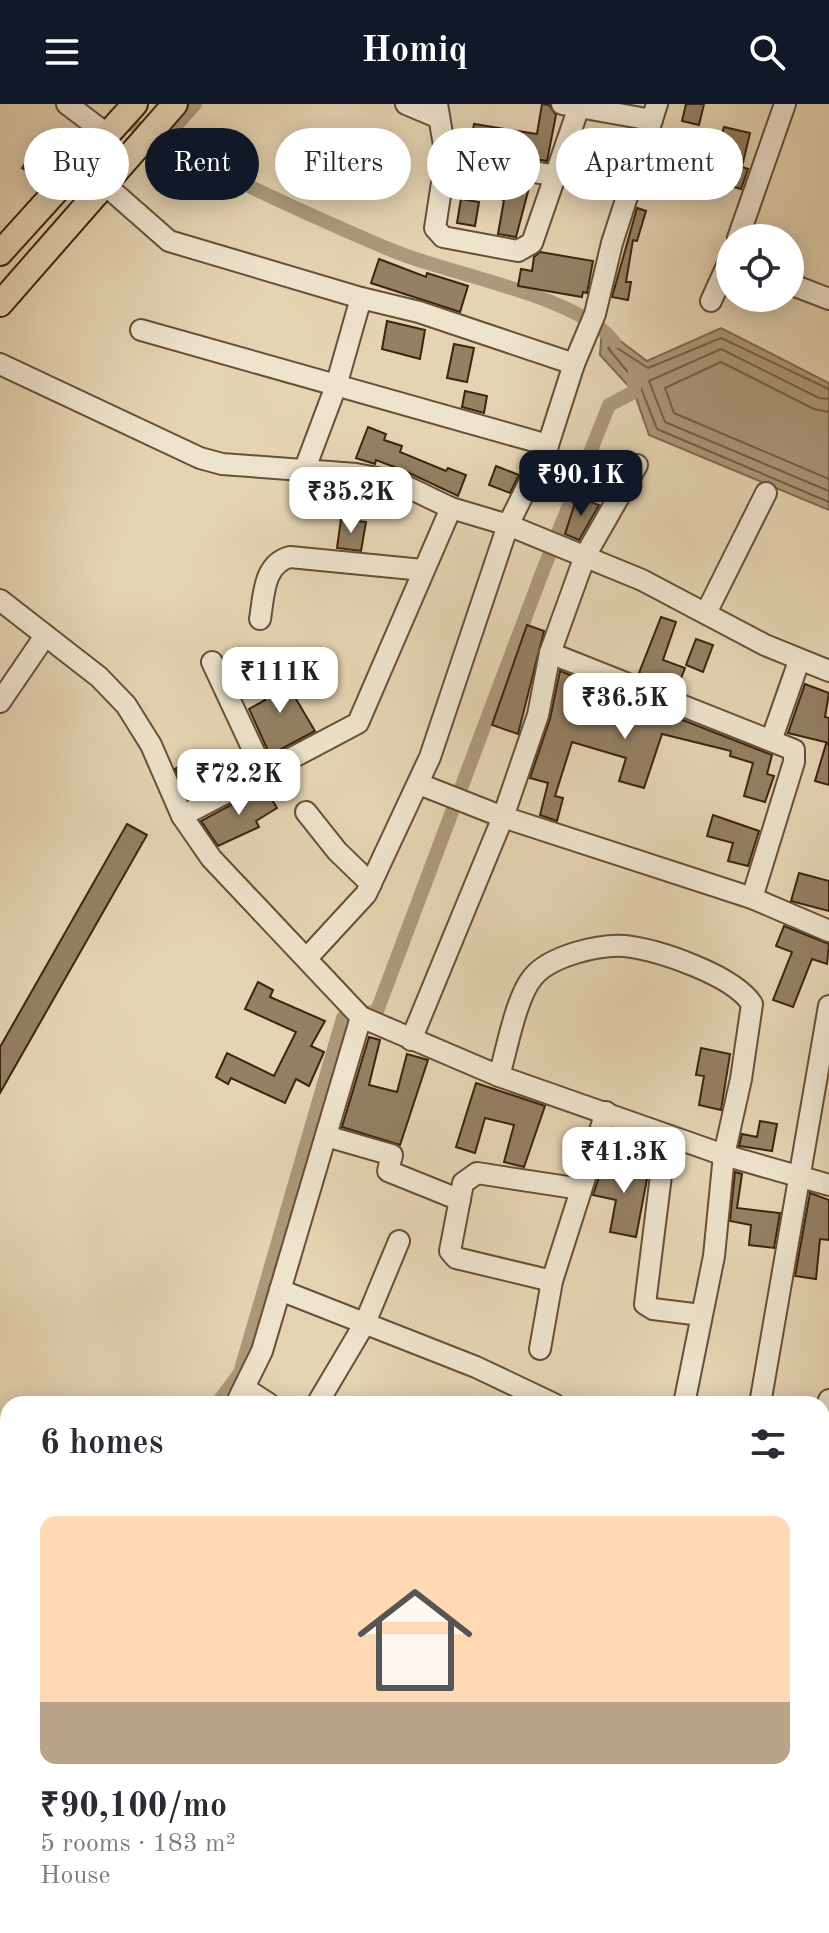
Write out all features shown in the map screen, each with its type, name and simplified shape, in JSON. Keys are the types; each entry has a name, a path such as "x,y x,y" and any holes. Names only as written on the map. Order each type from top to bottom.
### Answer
{"main road":[{"path":"129,155 175,104"},
{"path":"0,253 122,119"},
{"path":"0,304 89,200"}],"street":[{"path":"67,104 122,119"},
{"path":"406,104 437,110"},
{"path":"743,224 785,104"},
{"path":"307,958 356,907 371,884 419,784 508,525 548,445 574,364 591,323 612,243 654,112 574,105 568,128"},
{"path":"438,200 434,221 438,234 518,251 532,243 556,179"},
{"path":"122,200 169,241 419,312 574,364"},
{"path":"804,289 829,299"},
{"path":"711,301 716,290"},
{"path":"304,471 336,386 361,298"},
{"path":"141,330 548,445"},
{"path":"0,364 200,458 243,467 397,482 451,508 508,525 585,556 799,661 829,671"},
{"path":"411,1040 503,817 538,715 550,653 585,556 637,465"},
{"path":"706,613 766,493"},
{"path":"182,816 358,723 451,508"},
{"path":"260,619 268,578 281,559 290,557 423,570"},
{"path":"0,600 99,677 126,705 151,745 182,816 232,883 359,1015 499,1076 724,1155 829,1185"},
{"path":"0,702 45,636"},
{"path":"550,653 772,738 794,750 794,762 752,898"},
{"path":"772,738 799,661"},
{"path":"212,662 263,771"},
{"path":"419,784 503,817 752,898 829,931"},
{"path":"306,812 337,851 371,884"},
{"path":"499,1076 525,989 547,964 599,948 623,946 660,953 709,973 745,994 752,1004 741,1079 724,1155 714,1256 686,1396"},
{"path":"761,1396 829,1006"},
{"path":"241,1396 280,1290 359,1015"},
{"path":"540,1349 552,1281 606,1112"},
{"path":"666,1135 645,1304 653,1309 701,1315"},
{"path":"326,1136 392,1155 388,1171 460,1200"},
{"path":"552,1281 456,1258 450,1251 449,1242 463,1183 477,1173 581,1189"},
{"path":"322,1396 365,1323 399,1241"},
{"path":"280,1290 476,1367 537,1396"}],"water":[{"path":"602,327 647,361 721,328 829,383 829,510 649,435 634,392 600,355"}],"building":[{"path":"542,104 549,105 556,115 547,161 540,160 538,128"},
{"path":"686,104 704,104 699,125 682,121"},
{"path":"474,124 499,128 473,128"},
{"path":"743,131 750,133 743,163"},
{"path":"461,200 479,202 475,226 457,223"},
{"path":"504,200 526,200 516,237 498,234"},
{"path":"637,208 646,211 637,241 633,240 626,282 631,282 628,300 612,297"},
{"path":"540,252 593,261 587,293 583,292 582,297 518,286 521,269 532,271 534,257"},
{"path":"379,259 426,277 427,273 468,286 460,312 371,283"},
{"path":"387,321 425,330 420,359 382,349"},
{"path":"454,344 474,348 467,382 447,378"},
{"path":"465,391 487,396 484,413 462,407"},
{"path":"368,427 386,434 384,440 402,446 400,452 446,471 448,468 466,475 458,496 376,460 375,464 356,458"},
{"path":"496,466 519,475 510,493 489,485"},
{"path":"577,497 599,505 579,540 565,534"},
{"path":"341,519 366,522 361,551 337,548"},
{"path":"661,617 676,622 663,660 685,668 678,686 639,673"},
{"path":"527,625 544,631 518,734 492,725"},
{"path":"696,639 713,645 703,672 686,665"},
{"path":"560,671 598,686 590,718 611,724 619,695 772,755 767,774 774,776 765,802 744,796 753,763 730,756 731,751 662,734 644,788 619,781 626,758 572,742 555,796 563,798 557,821 540,815 548,783 530,778 550,719"},
{"path":"280,672 315,731 270,755 249,709 265,700 257,686"},
{"path":"805,684 829,693 825,717 829,718 829,743 788,733"},
{"path":"826,744 829,744 829,785 815,781"},
{"path":"237,751 247,767 188,798 175,769 197,756 206,770"},
{"path":"264,787 277,808 256,821 259,827 218,846 201,821"},
{"path":"713,815 759,831 748,866 728,861 733,843 707,836"},
{"path":"127,824 147,835 0,1093 0,1047"},
{"path":"799,873 829,881 829,911 791,901"},
{"path":"784,926 829,944 827,964 812,959 793,1007 773,1000 792,952 776,946"},
{"path":"258,982 273,990 270,997 325,1021 311,1046 324,1052 309,1086 296,1079 285,1103 231,1078 228,1084 216,1077 227,1053 274,1076 296,1032 245,1009"},
{"path":"369,1037 380,1040 369,1085 397,1092 407,1054 428,1060 400,1145 342,1127"},
{"path":"701,1048 730,1054 721,1110 699,1105 704,1076 696,1075"},
{"path":"476,1083 545,1106 524,1167 504,1162 514,1125 485,1118 475,1153 456,1147"},
{"path":"760,1121 777,1124 772,1151 739,1146 742,1134 757,1137"},
{"path":"604,1162 649,1168 636,1237 610,1232 616,1200 593,1195"},
{"path":"735,1172 742,1174 737,1208 780,1213 774,1248 749,1245 751,1225 730,1221"},
{"path":"810,1193 829,1200 829,1240 820,1239 816,1279 795,1276"}],"waterway":[{"path":"174,128 195,104"},
{"path":"116,115 216,170 356,235 415,259 511,288 573,312 597,326 614,342"},
{"path":"223,1396 240,1373 343,1018 377,1011 542,573 609,405 634,392 634,375"}]}
